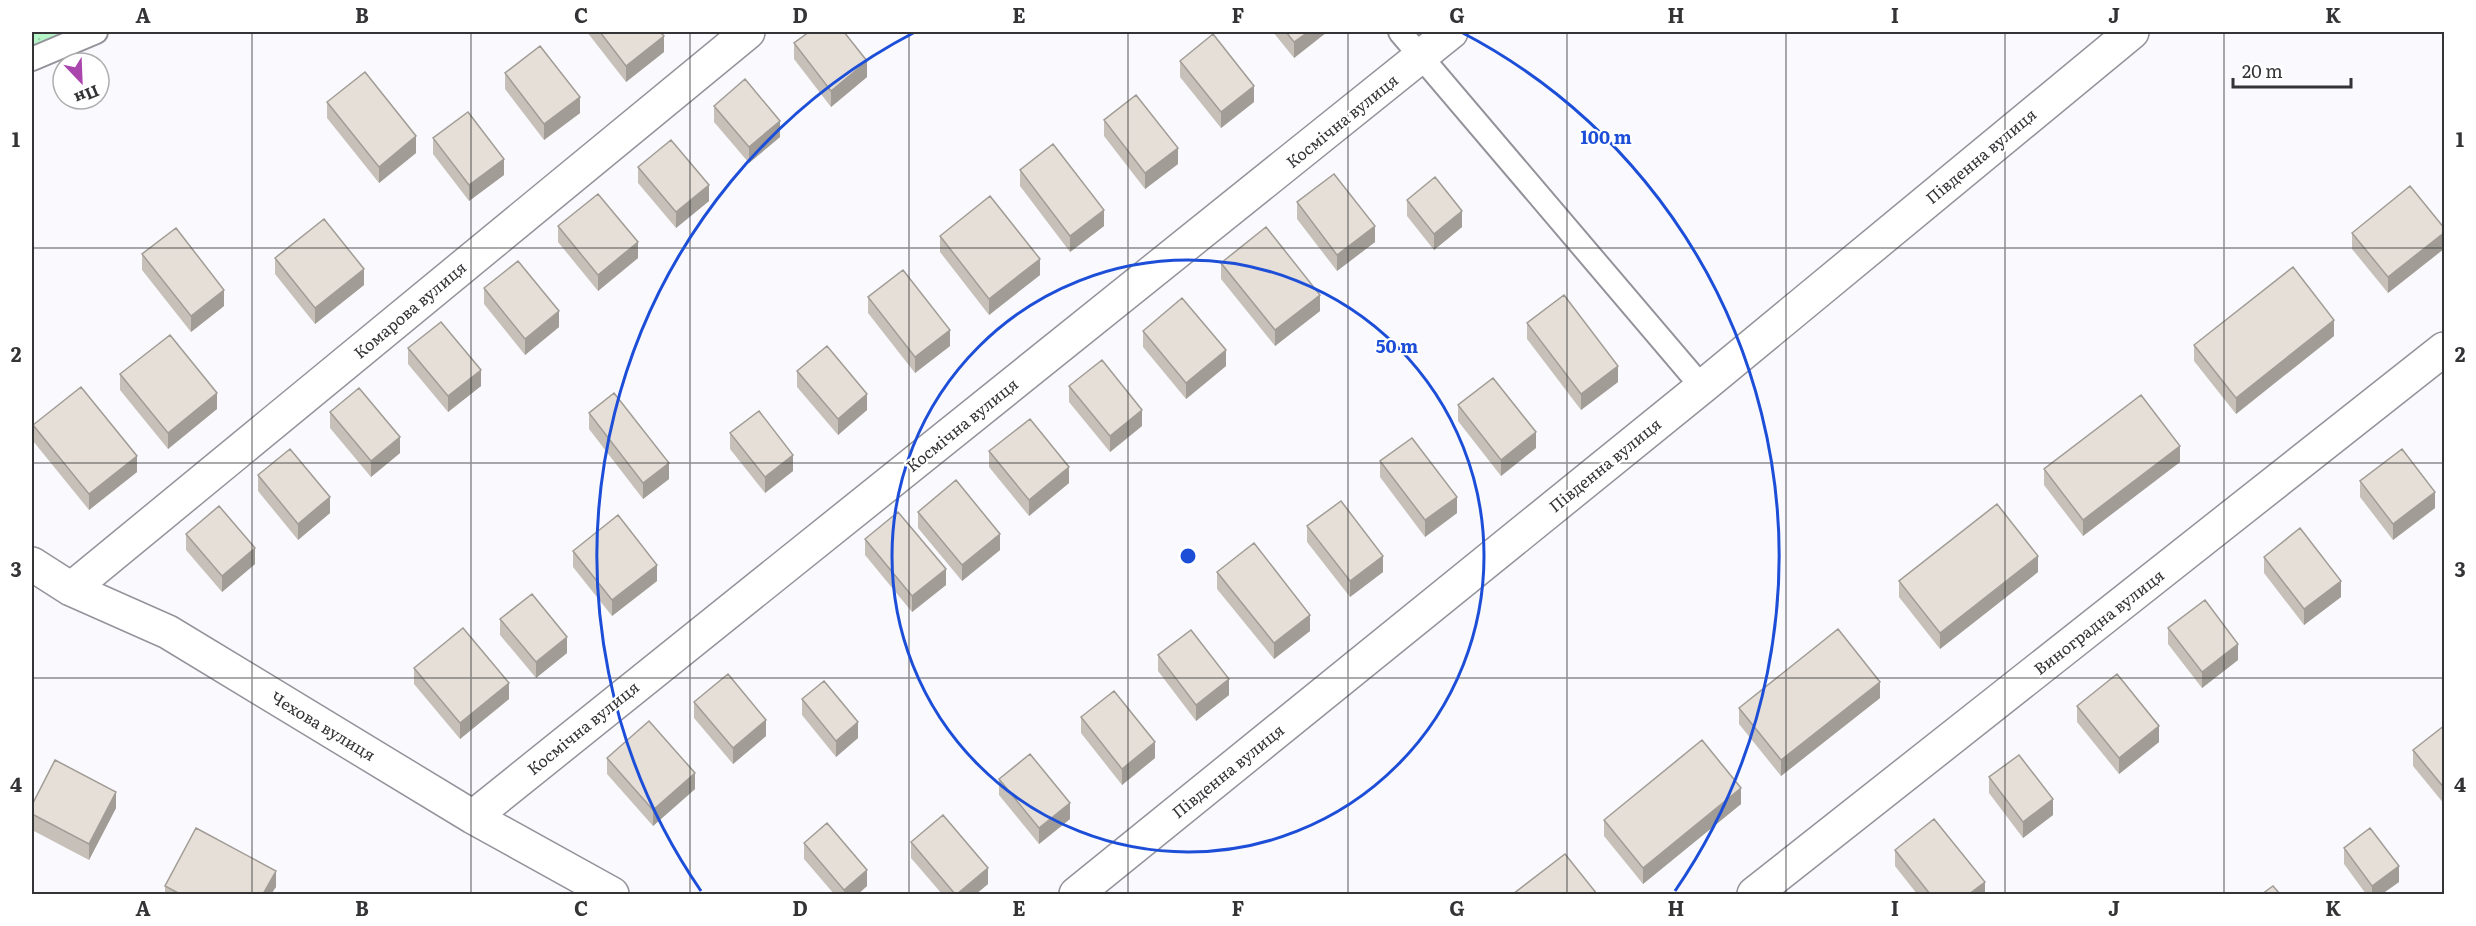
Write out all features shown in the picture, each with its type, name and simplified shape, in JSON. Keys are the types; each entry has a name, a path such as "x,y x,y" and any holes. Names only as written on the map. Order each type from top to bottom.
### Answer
{"street":[{"name":"Комарова вулиця","path":"71,590 748,32"},
{"name":"Космічна вулиця","path":"473,817 1451,32"},
{"name":"Південна вулиця","path":"1076,894 1702,387 2132,32"},
{"name":"Виноградна вулиця","path":"1754,894 2445,349"},
{"name":"Чехова вулиця","path":"32,564 71,590 168,632 473,817 612,894"}],"lane":[{"path":"32,59 96,32"},
{"path":"1400,32 1702,387"}],"green space":[{"path":"32,32 96,32 32,59"}],"building":[{"path":"600,32 660,32 664,36 626,66"},
{"path":"809,32 844,32 867,61 831,91 794,43"},
{"path":"1286,32 1308,32 1294,42"},
{"path":"1213,34 1254,86 1221,112 1180,61"},
{"path":"540,46 580,97 544,124 505,73"},
{"path":"365,72 416,136 379,167 327,102"},
{"path":"745,79 780,121 749,147 714,106"},
{"path":"1136,95 1178,148 1145,173 1104,120"},
{"path":"468,112 504,159 469,185 433,138"},
{"path":"671,140 709,185 676,212 638,167"},
{"path":"1053,144 1104,210 1070,236 1020,170"},
{"path":"1334,174 1375,226 1337,255 1297,202"},
{"path":"1435,177 1462,211 1434,234 1407,200"},
{"path":"2410,186 2445,229 2445,232 2388,277 2352,233"},
{"path":"598,194 638,242 598,275 558,226"},
{"path":"990,196 1040,259 989,299 940,236"},
{"path":"324,219 364,269 315,308 275,258"},
{"path":"1266,227 1320,295 1275,330 1221,263"},
{"path":"176,228 224,290 191,316 142,254"},
{"path":"518,261 559,311 525,339 484,288"},
{"path":"2293,267 2334,320 2236,398 2194,345"},
{"path":"903,270 950,330 915,357 868,297"},
{"path":"1564,295 1618,366 1581,394 1527,323"},
{"path":"1182,298 1226,350 1186,383 1143,331"},
{"path":"441,322 481,370 448,396 408,348"},
{"path":"170,335 217,393 168,433 120,374"},
{"path":"827,346 867,394 838,419 797,371"},
{"path":"1102,360 1142,410 1110,436 1069,386"},
{"path":"1493,378 1536,432 1501,460 1458,405"},
{"path":"81,387 137,456 89,494 33,425"},
{"path":"359,388 400,437 371,461 330,412"},
{"path":"614,393 669,463 643,483 589,413"},
{"path":"2141,395 2180,446 2083,520 2044,469"},
{"path":"759,411 793,455 765,477 730,433"},
{"path":"1030,419 1069,467 1029,500 989,451"},
{"path":"1412,438 1457,497 1425,520 1380,461"},
{"path":"290,449 330,497 298,524 258,475"},
{"path":"2402,449 2435,492 2393,524 2360,481"},
{"path":"956,480 1000,534 962,565 918,512"},
{"path":"1341,501 1383,556 1350,581 1307,526"},
{"path":"1997,504 2038,556 1940,633 1899,581"},
{"path":"219,506 255,548 222,576 186,534"},
{"path":"898,512 946,569 912,596 865,539"},
{"path":"618,515 657,565 612,600 573,551"},
{"path":"2300,528 2341,581 2304,609 2264,557"},
{"path":"1254,543 1310,615 1274,643 1217,572"},
{"path":"532,594 567,637 536,662 500,619"},
{"path":"2205,600 2238,644 2202,672 2168,628"},
{"path":"463,628 509,683 460,723 414,668"},
{"path":"1838,629 1880,682 1781,760 1739,708"},
{"path":"1191,630 1229,679 1196,705 1158,655"},
{"path":"728,674 766,720 733,748 694,702"},
{"path":"2117,674 2159,726 2119,758 2077,706"},
{"path":"824,681 858,722 836,741 802,699"},
{"path":"1114,691 1155,742 1122,769 1081,717"},
{"path":"649,721 695,773 653,810 607,758"},
{"path":"2445,725 2445,789 2413,750"},
{"path":"1702,740 1741,788 1643,868 1604,820"},
{"path":"1030,754 1070,803 1039,828 999,779"},
{"path":"2019,755 2053,799 2023,822 1989,777"},
{"path":"55,760 116,792 89,844 32,814 32,805"},
{"path":"943,815 988,868 957,894 911,842"},
{"path":"1934,819 1985,882 1969,894 1930,894 1895,850"},
{"path":"827,823 867,870 844,890 804,843"},
{"path":"196,828 276,871 263,894 180,894 165,886"},
{"path":"2370,828 2399,866 2372,886 2344,848"},
{"path":"1565,854 1597,894 1513,894"},
{"path":"2273,886 2280,894 2262,894"}]}
